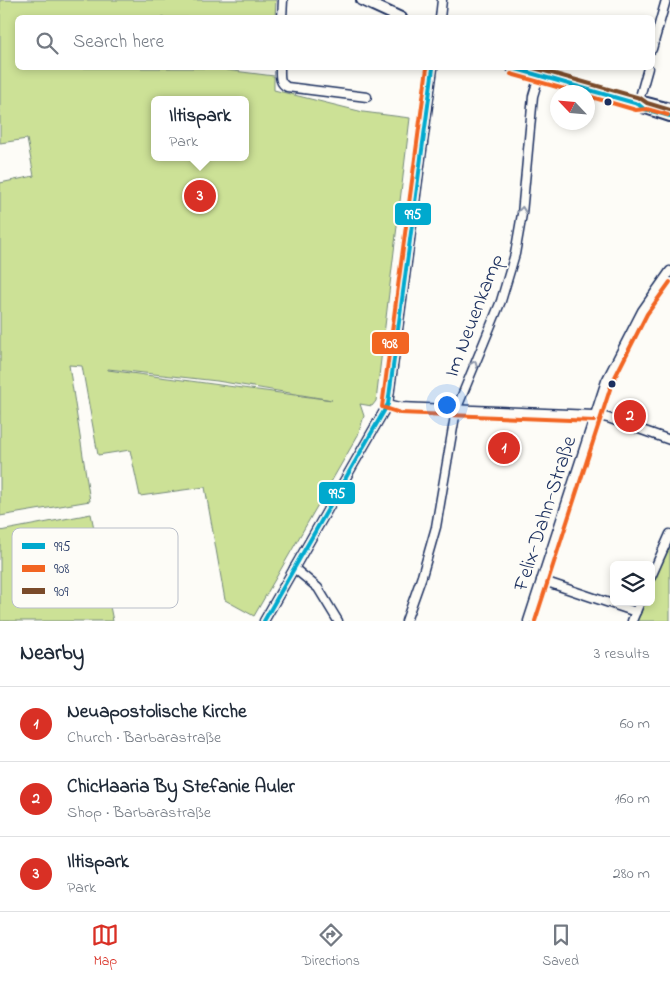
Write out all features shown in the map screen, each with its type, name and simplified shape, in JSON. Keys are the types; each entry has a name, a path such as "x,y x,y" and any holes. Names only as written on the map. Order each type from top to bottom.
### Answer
{"street":[{"path":"282,15 283,0"},
{"path":"362,0 394,15"},
{"path":"440,15 442,0"},
{"path":"655,38 666,0"},
{"path":"280,70 282,84 287,86 367,97"},
{"path":"264,621 388,404 433,70"},
{"path":"520,70 638,104 647,103 670,109"},
{"path":"638,104 647,70"},
{"name":"Im Neuenkamp","path":"406,621 422,576 436,527 456,410 501,301 515,254 522,214 533,96 539,76"},
{"path":"638,104 644,109 670,116"},
{"name":"Felix-Dahn-Straße","path":"528,621 610,372 625,342 670,271"},
{"path":"388,404 400,407 594,416 608,418 670,440"},
{"path":"655,568 670,534"},
{"path":"294,568 318,588 338,621"},
{"path":"541,580 636,612"},
{"path":"632,621 638,606"}],"green space":[{"path":"0,0 276,0 275,15 15,15 15,70 226,70 274,76 274,90 363,112 410,118 376,401 372,406 360,404 364,416 358,435 254,616 225,600 205,487 140,496 130,450 98,455 82,366 69,365 90,501 0,516 0,183 34,176 27,139 0,143","holes":["108,369 217,381 332,400"]},
{"path":"91,514 94,528 16,528"},
{"path":"12,529 12,608 110,608 113,621 0,621 0,531"},
{"path":"670,538 670,621 635,621 641,606 655,606 655,574"}],"transit line":[{"name":"908","path":"427,70 382,407 400,413 594,421"},
{"name":"995","path":"264,621 388,404 433,70"},
{"name":"995","path":"520,70 638,104 644,109 670,116"},
{"name":"909","path":"541,70 640,98 647,103 670,110"},
{"name":"908","path":"511,74 550,85"},
{"name":"908","path":"595,98 636,110 647,109 668,115"},
{"name":"908","path":"535,621 612,383 647,314 670,282"}],"place":[{"name":"Iltispark","path":"200,196"},
{"name":"ChicHaaria By Stefanie Auler","path":"630,416"},
{"name":"Neuapostolische Kirche","path":"504,448"}]}
